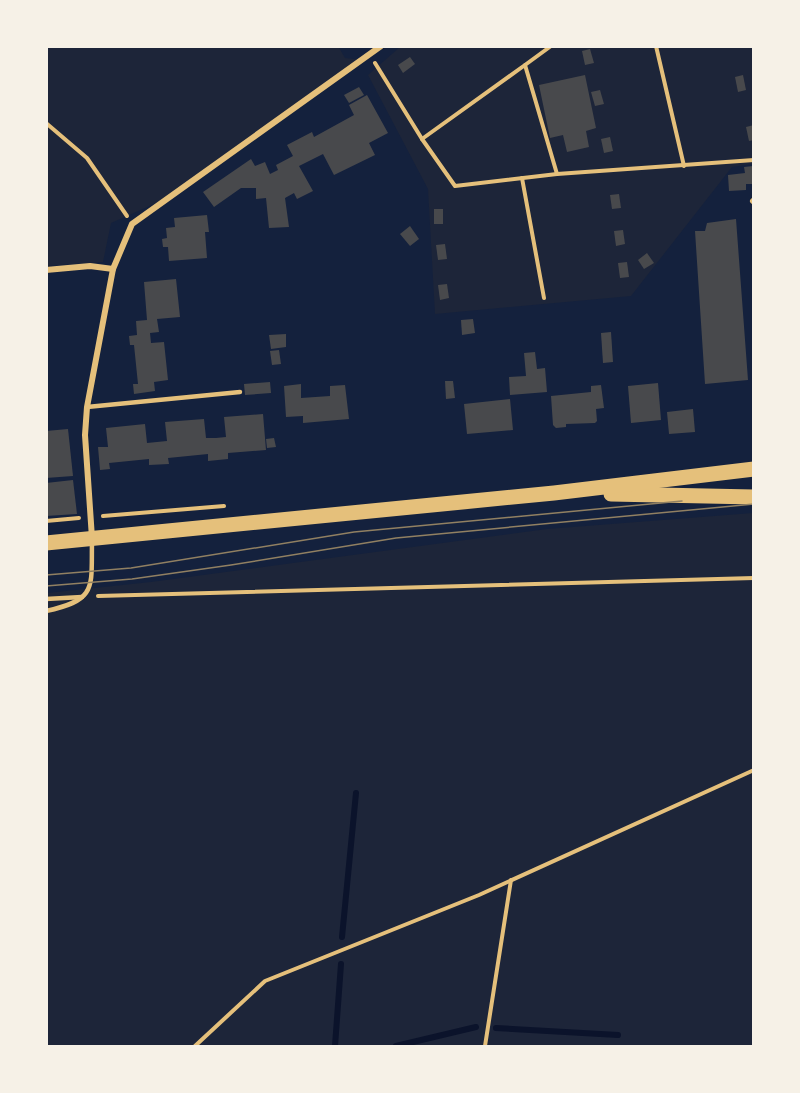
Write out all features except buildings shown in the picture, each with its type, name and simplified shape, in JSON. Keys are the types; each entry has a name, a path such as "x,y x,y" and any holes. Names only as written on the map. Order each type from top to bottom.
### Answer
{"main road":[{"path":"46,543 554,493 753,470"},
{"path":"554,493 753,496"}],"street":[{"path":"92,538 85,435 87,407 113,269 132,224 381,46"},
{"path":"46,270 90,266 113,269"}],"lane":[{"path":"87,407 240,392"},
{"path":"46,611 71,606 85,597 92,583 92,538"},
{"path":"46,599 85,597"}],"path":[{"path":"422,139 551,46"},
{"path":"656,46 684,166"},
{"path":"370,54 454,186 556,174 753,160"},
{"path":"525,65 556,174"},
{"path":"46,123 87,158 132,224"},
{"path":"522,178 544,298"},
{"path":"101,516 125,514"},
{"path":"46,521 79,518"},
{"path":"85,597 753,578"},
{"path":"195,1047 265,981 511,880 753,770"},
{"path":"485,1047 511,880"}],"shaded area":[{"path":"338,46 345,58 363,60 163,200 111,223 103,262 47,266 47,47"},
{"path":"400,47 753,47 753,164 732,167 631,296 435,314 428,189 368,75"},
{"path":"753,513 753,1046 47,1046 47,593 151,582 547,529"}],"waterway":[{"path":"342,937 356,793"},
{"path":"335,1046 341,964"},
{"path":"396,1046 476,1027"},
{"path":"496,1028 618,1035"}],"tram line":[{"path":"46,575 131,568 354,532 682,501"},
{"path":"46,586 132,579 396,538 754,504"}]}
